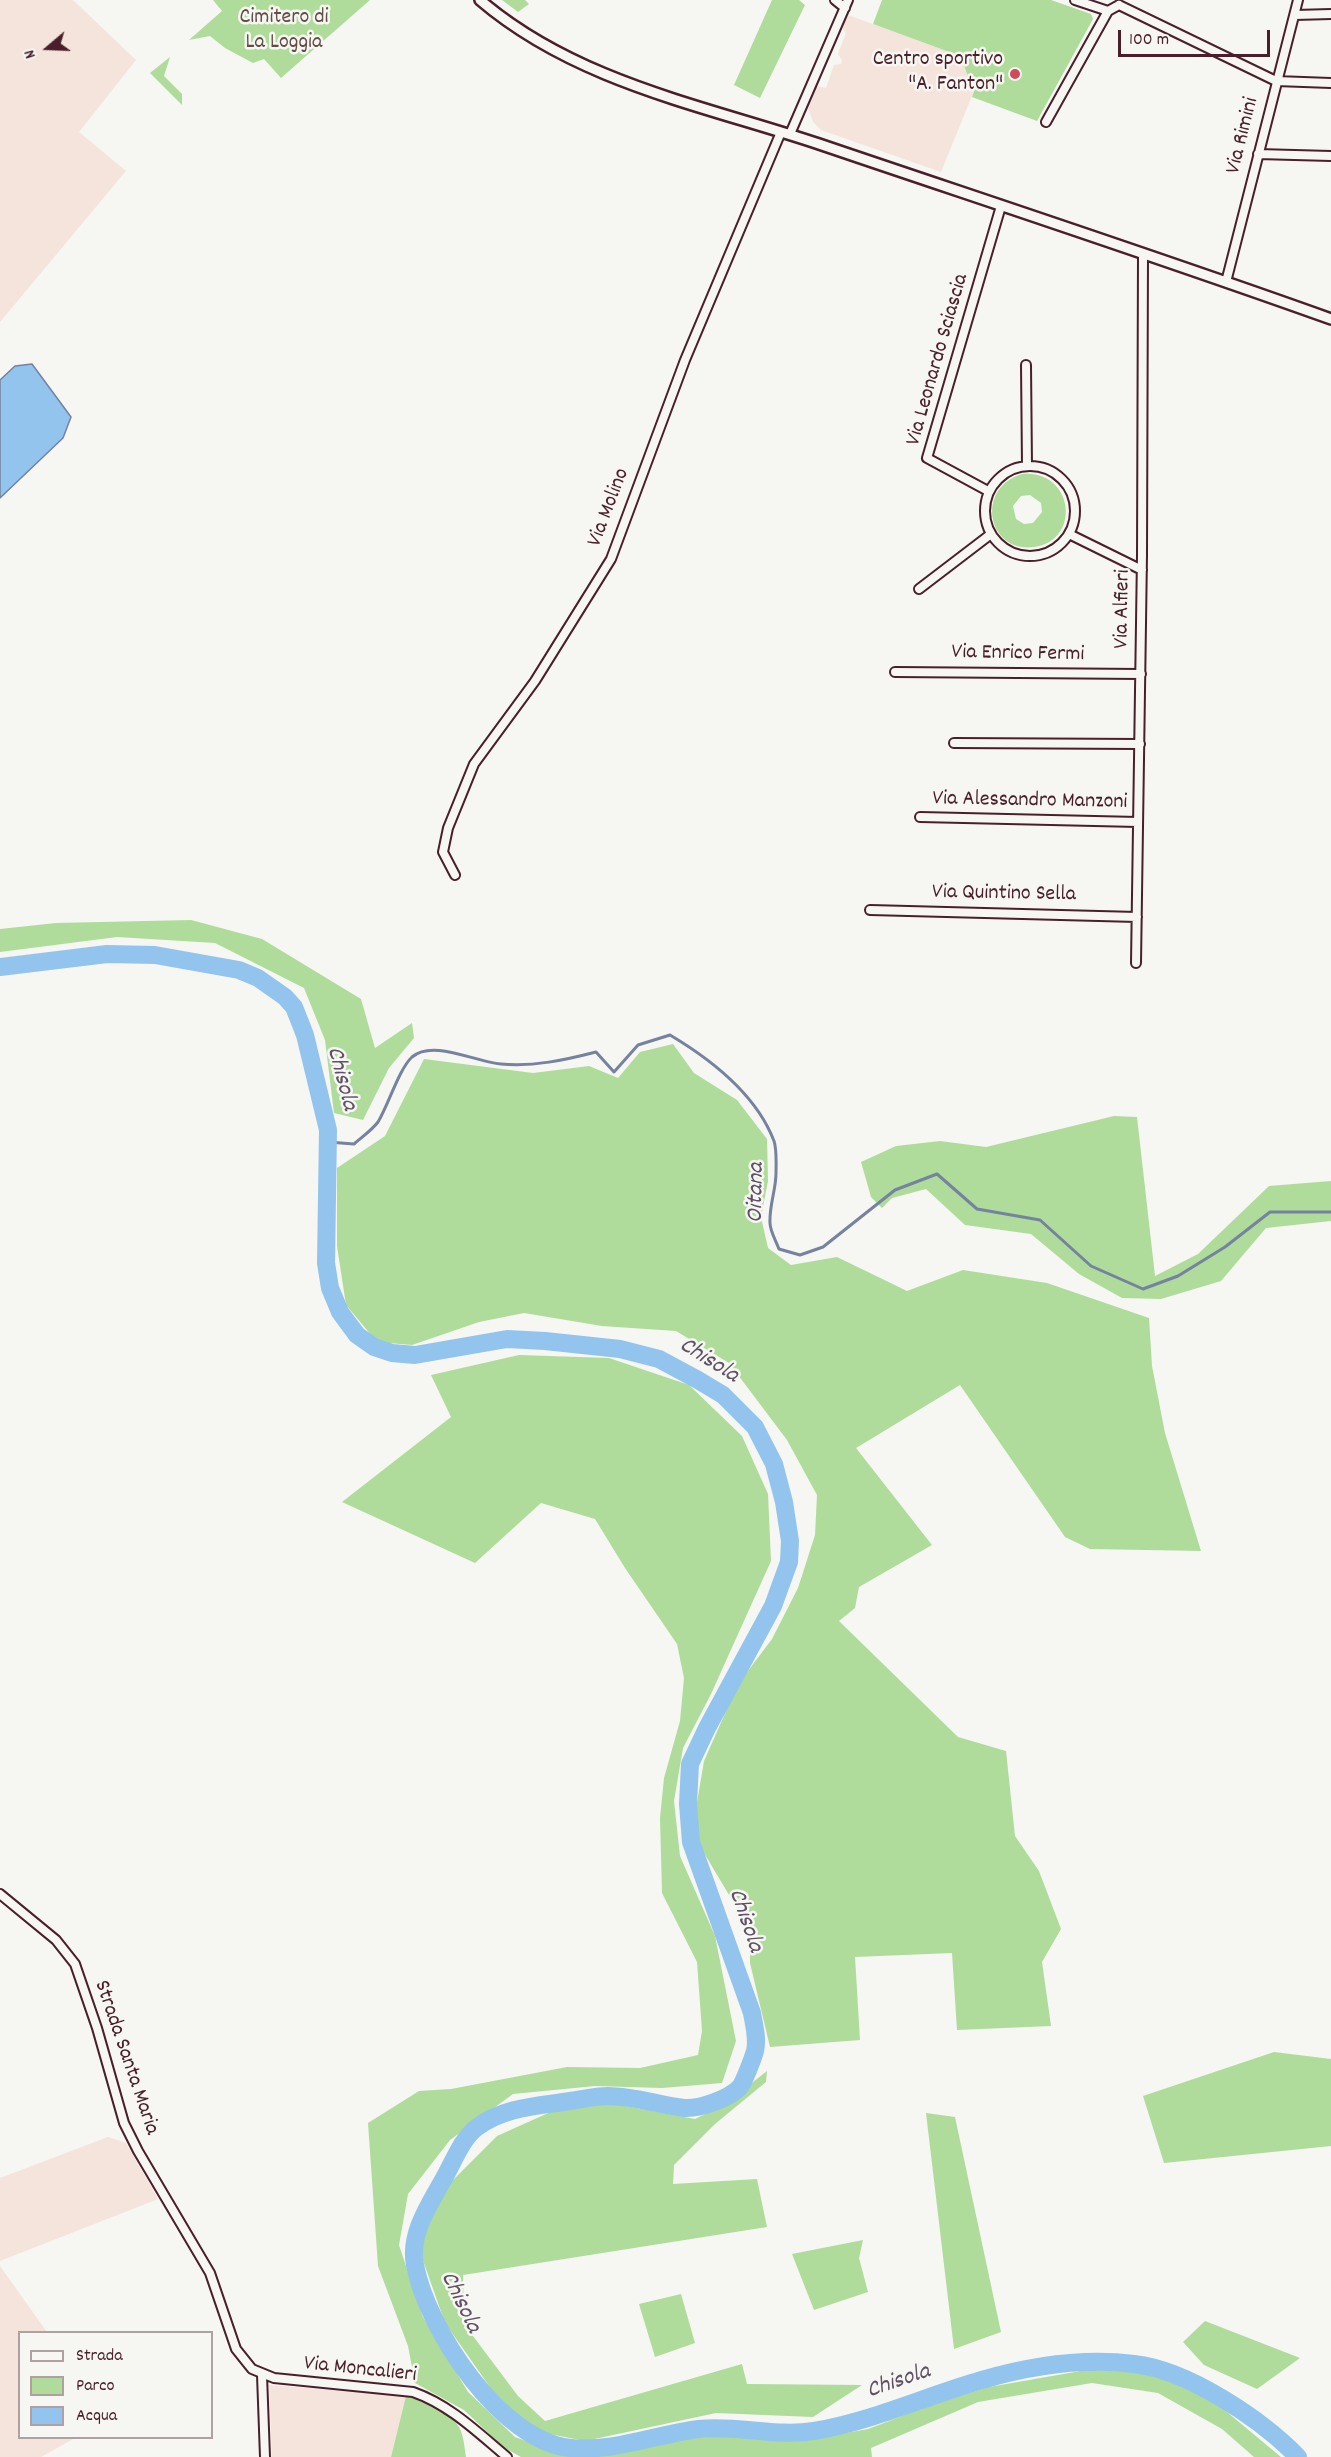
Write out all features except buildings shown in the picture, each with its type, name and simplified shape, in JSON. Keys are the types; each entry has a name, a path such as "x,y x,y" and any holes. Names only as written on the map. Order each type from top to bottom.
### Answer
{"street":[{"path":"480,0 499,16 548,48 601,73 677,102 786,133 1331,319"},
{"path":"834,0 845,8"},
{"name":"Via Molino","path":"455,875 443,852 448,828 474,764 535,681 611,559 685,360 848,0"},
{"path":"1075,0 1108,11"},
{"name":"Via Rimini","path":"1226,282 1298,0"},
{"path":"1046,122 1108,11 1120,3 1276,81 1331,83"},
{"path":"1295,15 1331,14"},
{"path":"1258,154 1331,156"},
{"name":"Via Leonardo Sciascia","path":"988,491 927,458 1001,206"},
{"name":"Via Alfieri","path":"1136,963 1141,675 1143,255"},
{"path":"1026,365 1027,466"},
{"path":"1027,466 1048,470 1061,478 1070,490 1075,504 1074,519 1069,534 1050,552 1037,556 1023,556 1010,552 999,544 991,534 984,509 988,491 1005,473 1027,466"},
{"path":"919,589 991,534"},
{"path":"1069,534 1142,570"},
{"name":"Via Enrico Fermi","path":"895,672 1141,675"},
{"path":"954,743 1140,744"},
{"name":"Via Alessandro Manzoni","path":"920,817 1138,822"},
{"name":"Via Quintino Sella","path":"870,910 1137,917"},
{"name":"Strada Santa Maria","path":"0,1894 56,1940 75,1964 97,2028 124,2123 210,2273 236,2349 248,2365 262,2374"},
{"path":"262,2374 266,2457"},
{"name":"Via Moncalieri","path":"262,2374 296,2382 413,2392 453,2411 507,2457"}],"shaded area":[{"path":"0,0 73,0 136,60 79,132 126,171 0,322"},
{"path":"848,15 960,56 974,91 941,172 821,130 813,122 808,108 810,99 816,86 826,88 834,65 841,64 842,60 838,54 846,33 842,27"},
{"path":"108,2137 126,2143 158,2199 0,2261 0,2178"},
{"path":"0,2266 46,2331 18,2331 18,2439 73,2439 41,2457 0,2457"},
{"path":"269,2385 406,2396 391,2457 272,2457"}],"green space":[{"name":"Cimitero di La Loggia","path":"213,0 370,0 281,78 264,59 253,63 225,48 210,36 189,40 222,11"},
{"path":"502,0 525,0 529,4 518,12"},
{"path":"772,0 799,0 805,5 760,98 734,85"},
{"name":"Centro sportivo \"A. Fanton\"","path":"882,0 1051,0 1091,14 1093,19 1037,121 972,97 974,91 960,56 873,24"},
{"path":"170,57 164,76 182,94 182,105 150,73"},
{"path":"1022,474 1039,475 1053,482 1061,493 1066,506 1065,520 1060,532 1049,542 1034,547 1018,546 1006,540 997,530 993,518 993,505 997,492 1007,481","holes":["1030,495 1041,503 1042,512 1033,523 1024,524 1016,519 1013,506 1021,496"]},
{"path":"191,920 262,939 361,999 375,1048 412,1023 414,1038 389,1068 363,1120 334,1113 325,1040 304,988 215,943 117,937 0,952 0,929 56,923"},
{"path":"673,1044 694,1073 737,1100 767,1139 768,1181 761,1217 768,1248 791,1265 837,1257 907,1291 963,1270 1047,1283 1149,1318 1152,1366 1165,1433 1201,1551 1090,1549 1065,1537 960,1385 856,1448 932,1545 859,1587 855,1608 839,1621 958,1737 1006,1751 1015,1836 1039,1871 1061,1929 1042,1962 1051,2026 957,2030 952,1953 855,1957 860,2040 770,2047 750,1963 750,1930 701,1848 694,1820 704,1761 738,1684 772,1639 798,1588 815,1535 817,1495 787,1440 729,1363 676,1331 602,1326 524,1313 479,1322 412,1345 377,1342 346,1305 337,1246 337,1168 385,1136 424,1059 533,1073 589,1066 618,1078 640,1052"},
{"path":"1114,1116 1137,1117 1155,1276 1198,1254 1269,1186 1331,1181 1331,1221 1266,1228 1221,1281 1161,1299 1122,1298 1079,1274 1031,1234 965,1225 926,1189 892,1198 882,1208 871,1197 861,1162 896,1146 940,1141 986,1147"},
{"path":"519,1355 609,1358 689,1385 742,1436 768,1494 771,1561 711,1694 683,1748 674,1801 680,1856 715,1936 736,2041 722,2083 662,2088 595,2086 513,2094 450,2140 408,2194 399,2245 423,2317 468,2392 515,2437 562,2454 602,2455 666,2441 719,2436 801,2441 868,2429 934,2404 989,2387 1092,2369 1148,2372 1215,2402 1281,2457 1254,2457 1222,2429 1158,2393 1092,2383 978,2402 871,2448 872,2457 521,2457 503,2447 464,2410 415,2383 408,2346 378,2266 368,2123 419,2091 451,2089 567,2067 640,2068 698,2055 702,2031 697,1962 662,1893 660,1818 664,1778 680,1721 684,1678 677,1644 595,1519 541,1503 475,1563 342,1502 451,1417 431,1375"},
{"path":"1274,2052 1331,2059 1331,2146 1164,2163 1143,2096"},
{"path":"767,2071 766,2082 715,2124 674,2165 673,2184 757,2179 767,2227 463,2275 464,2324 518,2396 545,2421 742,2364 747,2384 862,2385 813,2417 716,2413 585,2441 539,2432 499,2400 445,2323 419,2249 443,2190 497,2136 555,2110 610,2103 695,2119 725,2104"},
{"path":"926,2113 955,2117 1001,2332 954,2349"},
{"path":"863,2240 859,2258 868,2292 814,2310 792,2254"},
{"path":"681,2294 695,2343 655,2357 639,2304"},
{"path":"1205,2321 1300,2358 1257,2389 1204,2365 1183,2342"},
{"path":"406,2396 434,2407 453,2419 461,2431 466,2457 391,2457"}],"water":[{"path":"32,364 71,417 63,438 0,498 0,380 15,366"}],"waterway":[{"name":"Chisola","path":"0,967 107,954 155,955 239,970 258,978 285,997 294,1007 305,1035 328,1130 326,1263 330,1288 340,1312 357,1335 374,1347 392,1353 415,1355 507,1339 620,1349 659,1359 723,1395 755,1427 774,1464 784,1502 790,1541 789,1562 773,1606 690,1764 688,1804 691,1842 752,2013 756,2037 754,2054 740,2087 729,2095 705,2105 684,2108 627,2097 594,2097 509,2112 486,2121 471,2133 426,2210 418,2231 414,2253 422,2291 435,2320 471,2378 494,2404 519,2426 545,2441 571,2448 587,2449 699,2429 728,2428 785,2433 814,2431 857,2421 1000,2375 1058,2364 1115,2362 1155,2368 1200,2386 1244,2412 1283,2442 1298,2457"},
{"name":"Oitana","path":"328,1142 354,1144 373,1128 382,1115 407,1063 421,1052 443,1051 513,1065 549,1062 596,1052 614,1072 638,1045 670,1035 717,1067 744,1093 766,1124 774,1141 776,1153 771,1229 779,1249 800,1255 823,1247 895,1190 937,1174 977,1209 1040,1220 1091,1266 1143,1289 1178,1276 1225,1247 1270,1212 1331,1212"}],"place":[{"name":"Centro sportivo \"A. Fanton\"","path":"1015,74"}]}
